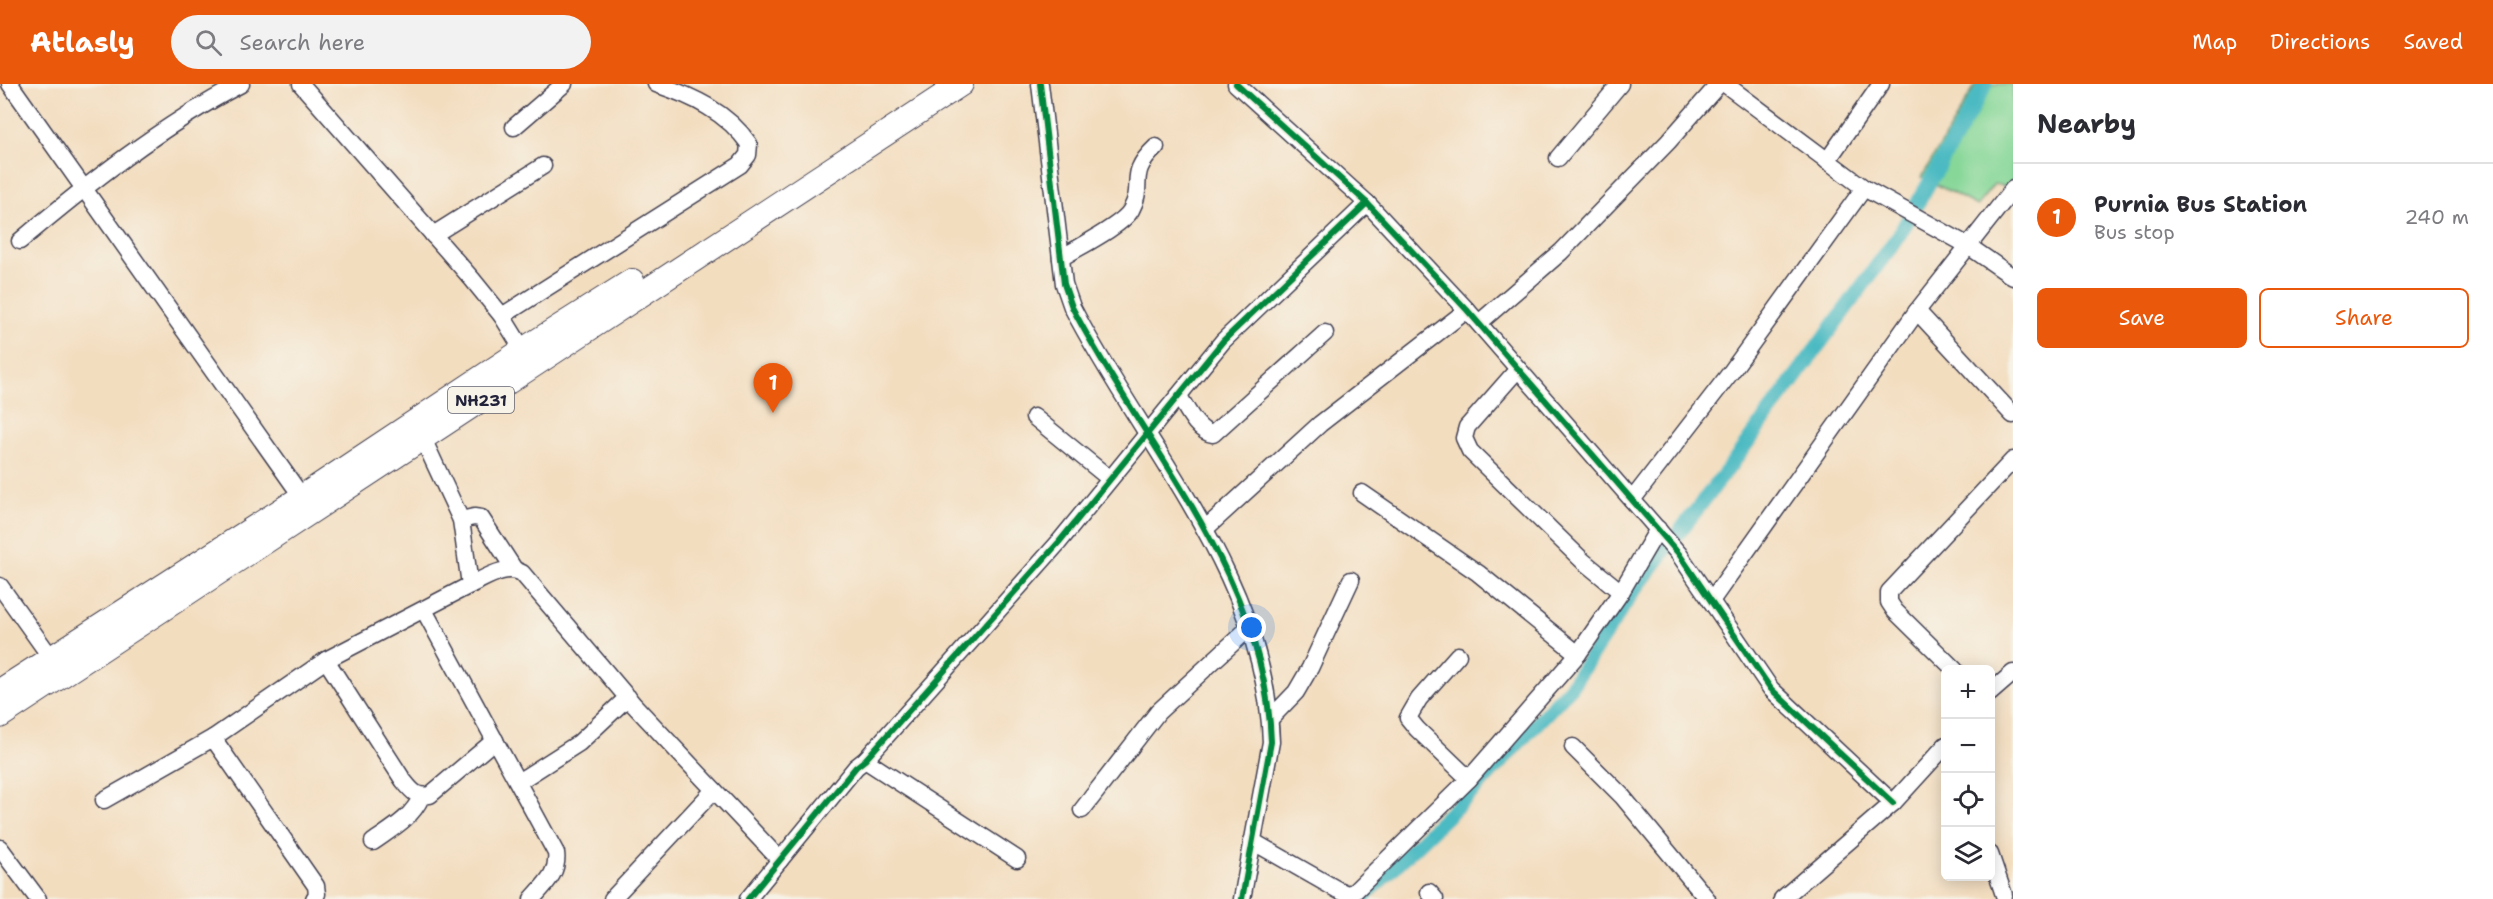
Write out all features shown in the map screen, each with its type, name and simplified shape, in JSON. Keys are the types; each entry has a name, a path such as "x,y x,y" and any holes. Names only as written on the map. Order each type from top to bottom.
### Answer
{"highway":[{"name":"NH231","path":"0,691 57,666 307,516 523,350 939,84"},
{"name":"NH231","path":"0,716 57,666 302,497 419,430 962,84"}],"street":[{"path":"10,84 302,497"},
{"path":"20,241 85,187 198,106 241,84"},
{"path":"301,84 502,316 523,350"},
{"path":"514,127 564,84"},
{"path":"502,316 740,165 748,155 749,144 730,122 685,94 656,84"},
{"path":"1040,84 1064,284 1072,307 1084,331 1149,433 1204,528 1250,627 1270,719 1271,742 1242,899"},
{"path":"1236,84 1367,203 1479,323 1679,554 1771,688 1893,802"},
{"path":"1558,158 1620,84"},
{"path":"1479,323 1561,252 1668,142 1719,84"},
{"path":"1725,84 1864,188 1966,245 2013,278"},
{"path":"1827,161 1881,84"},
{"path":"1061,258 1126,218 1135,201 1136,175 1139,166 1156,147"},
{"path":"434,235 543,166"},
{"path":"1632,500 1731,372 1864,188"},
{"path":"1712,601 1917,311 1966,245 2013,189"},
{"path":"748,899 856,767 866,760 1052,551 1224,341 1367,203"},
{"path":"1204,528 1320,424 1467,310"},
{"path":"1917,311 2013,416"},
{"path":"1179,396 1200,427 1207,433 1213,434 1325,333"},
{"path":"1518,369 1467,427 1464,438 1470,451 1583,561 1621,592"},
{"path":"1034,417 1110,479"},
{"path":"419,430 461,520 470,585"},
{"path":"1951,665 1895,611 1889,602 1889,592 2013,460"},
{"path":"1362,493 1478,573 1578,654"},
{"path":"461,520 481,518 514,569 522,573 540,591 628,697 780,860"},
{"path":"1252,841 1338,890 1347,894 1354,892 1469,778 1578,654 1661,532"},
{"path":"104,800 213,738 326,660 470,585 505,570 514,569"},
{"path":"1270,719 1296,692 1352,580"},
{"path":"0,586 57,666"},
{"path":"424,610 556,853 558,864 532,899"},
{"path":"1082,810 1158,712 1250,627"},
{"path":"1458,655 1419,699 1408,717 1417,729 1469,778"},
{"path":"326,660 403,780 412,792 421,797 430,795 495,740"},
{"path":"1995,689 2013,673"},
{"path":"518,782 579,743 628,697"},
{"path":"213,738 316,886 317,894 314,899"},
{"path":"1573,747 1622,796 1707,899"},
{"path":"1782,899 1893,802 1941,755"},
{"path":"866,760 1017,859"},
{"path":"612,899 714,790"},
{"path":"373,842 408,817 416,808 421,797"},
{"path":"0,848 38,899"},
{"path":"1995,869 2004,895"}],"green space":[{"path":"1976,84 2013,84 2013,180 2007,187 1994,184 1977,206 1922,177"}],"waterway":[{"path":"1361,899 1478,786 1570,688 1633,592 1728,469 1898,237 1986,84"}],"cycle path":[{"path":"1040,84 1064,284 1072,307 1101,359 1197,515 1225,568 1248,624 1264,681 1271,742 1242,899"},
{"path":"1236,84 1367,203 1467,310 1679,554 1771,689 1893,803"},
{"path":"748,899 856,767 865,760 1059,542 1223,341 1367,203"}],"place":[{"name":"Purnia Bus Station","path":"773,413"}]}
